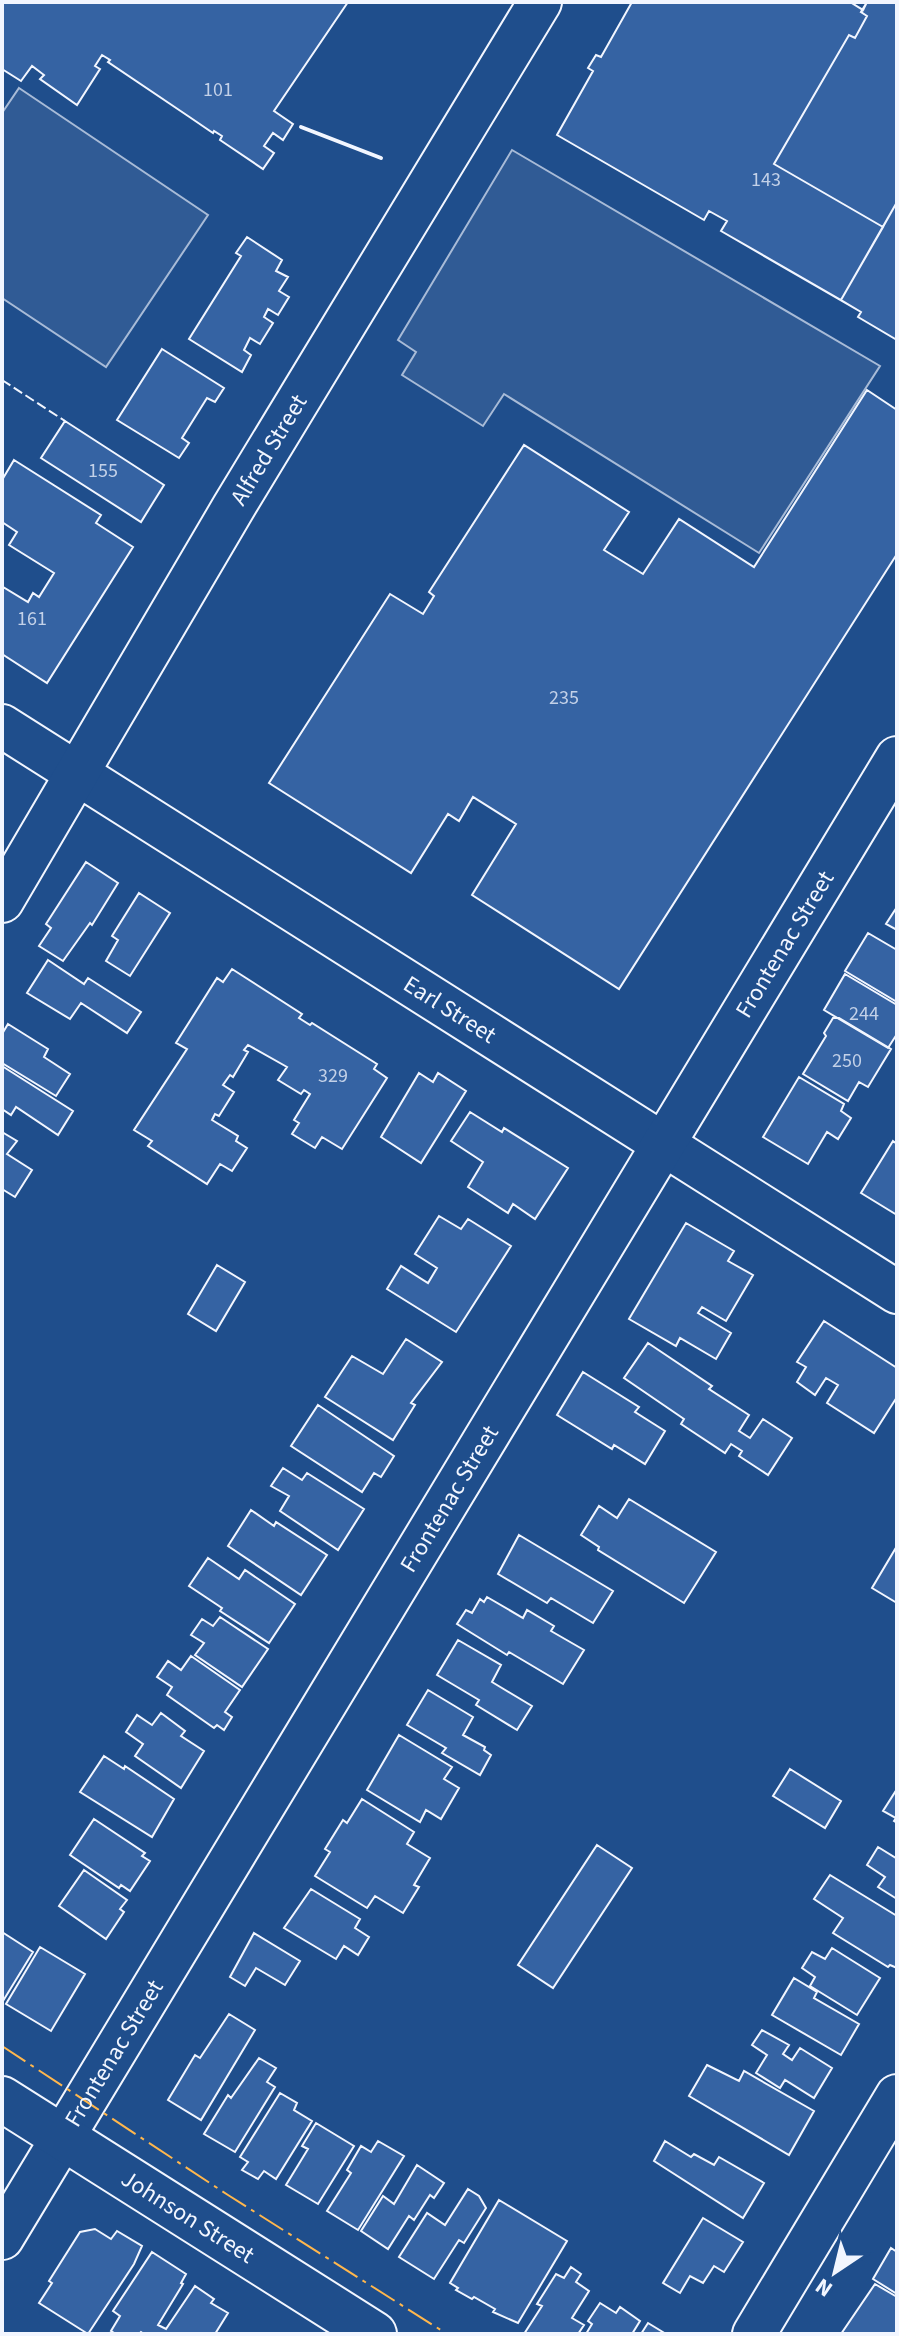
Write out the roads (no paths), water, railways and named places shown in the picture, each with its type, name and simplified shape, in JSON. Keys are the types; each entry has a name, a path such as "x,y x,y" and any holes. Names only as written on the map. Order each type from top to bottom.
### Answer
{"main road":[{"name":"Johnson Street","path":"2,2099 374,2334"}],"street":[{"name":"Alfred Street","path":"2,901 233,508 540,2"},
{"name":"Earl Street","path":"2,726 897,1292"},
{"name":"Frontenac Street","path":"2,2238 897,758"},
{"path":"754,2334 897,2096"}]}
